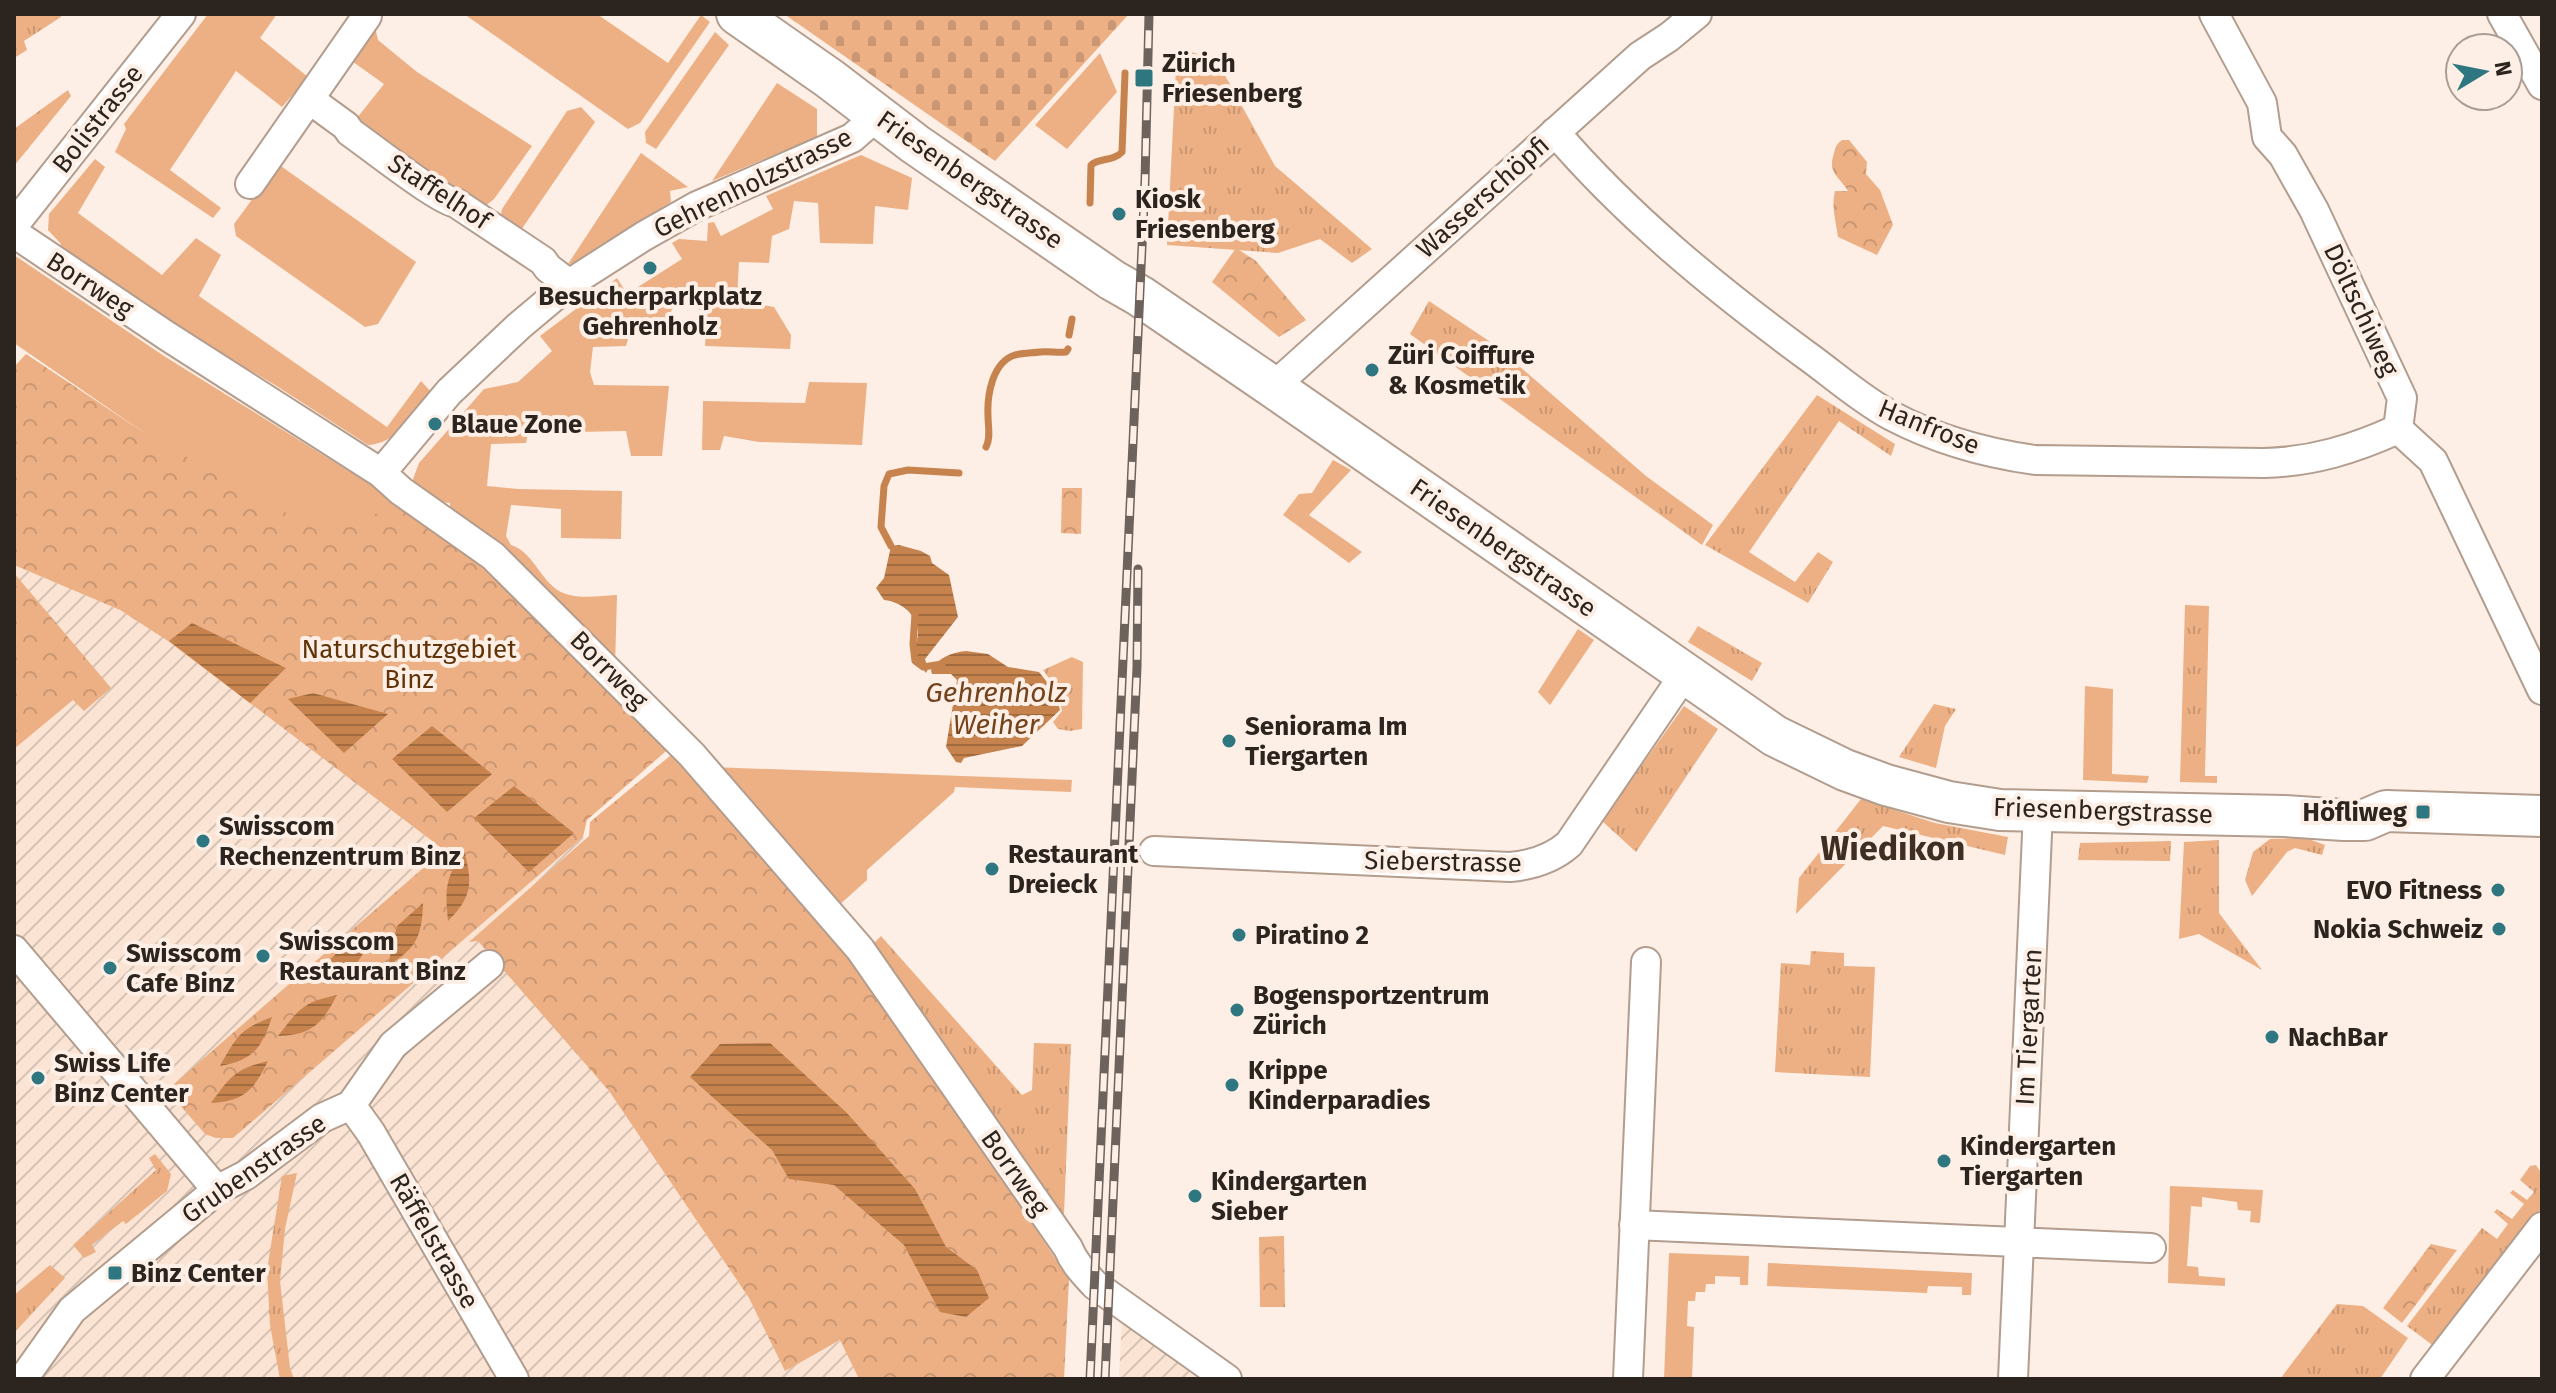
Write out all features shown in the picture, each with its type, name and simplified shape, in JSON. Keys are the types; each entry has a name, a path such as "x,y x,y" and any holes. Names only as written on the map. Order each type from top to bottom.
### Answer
{"street":[{"name":"Bolistrasse","path":"14,225 181,14"},
{"name":"Friesenbergstrasse","path":"737,14 877,116 1112,280 1273,387 1684,675 1775,736 1859,775 1975,808 2365,820 2386,811 2542,816"},
{"name":"Wasserschöpfi","path":"1273,387 1640,56 1697,14"},
{"name":"Döltschiweg","path":"2214,14 2262,103 2267,137 2283,155 2314,210 2402,398 2398,429"},
{"path":"2502,14 2542,85"},
{"path":"250,184 367,16"},
{"name":"Staffelhof","path":"309,99 440,195 543,261 569,284"},
{"name":"Gehrenholzstrasse","path":"381,473 449,392 569,284 697,206 852,138 877,116"},
{"name":"Hanfrose","path":"1555,132 1619,201 1748,313 1851,391 1889,415 1950,441 2035,460 2276,463 2313,459 2398,429"},
{"name":"Borrweg","path":"14,233 381,473 401,491 493,556 692,755 860,949 1068,1248 1072,1259 1095,1285 1227,1379"},
{"path":"2398,429 2433,461 2542,690"},
{"name":"Sieberstrasse","path":"1154,851 1510,867 1535,863 1569,844 1684,675"},
{"name":"Im Tiergarten","path":"2013,1379 2038,811"},
{"name":"Friesenbergstrasse","path":"2365,820 2385,830 2542,833"},
{"path":"14,950 217,1190"},
{"path":"1628,1379 1646,962"},
{"name":"Grubenstrasse","path":"37,1372 72,1310 217,1190 246,1175 322,1118 351,1105 393,1045 489,965"},
{"name":"Räffelstrasse","path":"351,1105 371,1133 514,1379"},
{"path":"1634,1225 2151,1248"},
{"path":"2425,1379 2542,1227"}],"shaded area":[{"path":"14,565 120,610 169,641 508,899 583,837 602,861 493,953 609,1091 749,1298 785,1370 841,1340 862,1379 14,1379"},
{"path":"1122,1315 1211,1379 1119,1379"}],"green space":[{"path":"14,14 60,14 61,17 24,41 27,50 14,58"},
{"path":"208,14 277,14 260,38 308,77 282,107 236,71 170,170 221,208 213,218 115,152 126,129 124,124"},
{"path":"464,14 597,14 668,63 701,15 710,22 640,123 628,129"},
{"path":"784,14 1129,14 995,161"},
{"path":"374,23 378,40 417,72 532,146 494,199 484,207 455,192 360,125 357,118 384,84 349,59"},
{"path":"715,32 729,45 656,149 646,143 645,132"},
{"path":"1177,48 1216,59 1275,166 1372,249 1352,263 1320,239 1278,253 1167,245"},
{"path":"1100,53 1117,92 1067,149 1035,125"},
{"path":"777,83 817,109 817,137 712,181"},
{"path":"68,90 71,96 14,166 14,129"},
{"path":"581,107 595,122 519,233 500,221 502,209 567,111"},
{"path":"1842,140 1849,140 1867,162 1866,174 1880,190 1893,225 1877,255 1838,237 1835,191 1848,191 1834,172 1832,163 1836,147"},
{"path":"641,153 688,187 670,191 671,202 576,263 568,264"},
{"path":"861,155 912,178 908,210 875,206 873,244 820,243 818,203 794,201 789,229 772,236 769,263 739,262 737,300 774,307 791,335 790,349 705,346 707,315 687,301 672,309 661,324 630,332 626,346 593,347 590,372 594,385 669,386 662,456 631,456 626,431 528,433 526,443 491,444 487,486 622,491 621,539 561,538 561,509 511,505 506,536 511,545 527,555 557,590 578,596 617,595 615,668 450,517 450,503 432,501 417,492 413,479 419,463 484,389 518,382 552,351 540,336 617,278 627,294 682,259 672,243 679,239 707,241 708,223 714,222 721,236 773,209 766,196"},
{"path":"95,159 105,167 78,213 162,275 196,238 221,255 199,296 387,427 421,381 433,394 396,434 368,445 275,385 182,331 59,249 61,244 48,230 49,214"},
{"path":"278,164 416,262 378,324 365,327 236,236 234,224"},
{"path":"1236,248 1256,261 1306,320 1279,337 1212,282"},
{"path":"14,255 164,356 403,505 320,532 143,432 14,343"},
{"path":"1429,301 1495,345 1646,476 1713,525 1702,545 1410,334"},
{"name":"Naturschutzgebiet Binz","path":"26,354 143,432 403,505 490,565 673,745 587,820 583,837 233,1138 216,1138 205,1134 167,1090 444,850 168,641 120,610 14,565 14,367"},
{"path":"809,382 867,383 862,445 759,442 724,436 720,450 702,450 703,401 805,403"},
{"path":"1817,395 1895,444 1891,456 1839,421 1749,552 1795,582 1818,552 1833,562 1808,603 1705,545"},
{"path":"1333,460 1351,470 1309,515 1362,552 1349,563 1283,515 1299,494 1312,493"},
{"path":"1062,488 1082,488 1081,534 1061,533"},
{"path":"14,573 111,688 84,711 73,700 14,749"},
{"path":"2185,605 2209,606 2205,776 2217,776 2217,783 2180,782"},
{"path":"1698,626 1762,663 1752,681 1688,642"},
{"path":"1578,629 1594,640 1550,705 1538,692"},
{"path":"1072,657 1083,662 1082,729 1070,731 1058,729 1053,722 1062,711 1058,691 1043,670"},
{"path":"2085,686 2113,689 2112,774 2149,776 2147,783 2083,780"},
{"path":"1934,704 1956,709 1945,726 1936,768 1899,757"},
{"path":"1684,706 1718,729 1636,852 1602,821"},
{"path":"682,746 842,939 1069,1279 1064,1379 859,1379 840,1340 785,1371 749,1298 609,1091 478,941 469,942 589,836 590,822"},
{"path":"711,767 1072,780 1071,792 955,787 954,792 867,870 867,880 837,907"},
{"path":"1861,799 1935,823 2008,837 2005,855 1883,826 1796,914 1799,878"},
{"path":"2306,838 2325,845 2322,855 2295,848 2287,852 2252,896 2245,880 2253,852 2270,839"},
{"path":"2219,840 2219,913 2262,970 2199,934 2179,939 2184,842"},
{"path":"2171,841 2170,861 2078,860 2080,843"},
{"path":"881,936 1022,1095 1032,1090 1034,1043 1071,1044 1064,1214 1058,1221 868,949"},
{"path":"1811,951 1844,953 1844,966 1875,967 1870,1077 1775,1072 1781,963 1810,965"},
{"path":"155,1154 171,1174 167,1191 126,1224 123,1221 92,1245 96,1252 84,1258 73,1245 156,1170 149,1158"},
{"path":"2536,1165 2542,1174 2542,1208 2435,1347 2407,1326 2482,1228 2497,1239 2508,1224 2494,1212 2497,1209 2512,1219 2524,1204 2510,1193 2513,1190 2527,1200 2534,1192 2520,1180 2530,1166"},
{"path":"297,1173 285,1229 280,1281 290,1368 294,1379 280,1379 270,1325 267,1270 282,1176"},
{"path":"2170,1186 2263,1190 2260,1223 2250,1222 2251,1211 2238,1210 2237,1202 2202,1197 2202,1207 2191,1206 2187,1266 2198,1267 2199,1276 2225,1278 2225,1286 2168,1283"},
{"path":"1284,1236 1285,1307 1260,1307 1259,1237"},
{"path":"2431,1244 2457,1250 2402,1323 2383,1308"},
{"path":"1669,1253 1749,1256 1748,1285 1740,1285 1740,1277 1715,1276 1715,1284 1706,1284 1705,1292 1696,1292 1695,1301 1688,1301 1687,1326 1694,1327 1692,1379 1664,1379"},
{"path":"1768,1263 1972,1273 1971,1295 1962,1295 1962,1287 1928,1286 1927,1293 1767,1286"},
{"path":"50,1265 65,1278 14,1333 14,1295"},
{"path":"2337,1304 2363,1306 2408,1338 2380,1379 2280,1379"}],"water":[{"name":"Gehrenholz Weiher","path":"899,545 930,556 932,563 949,575 958,617 925,659 926,673 911,653 918,635 914,619 902,606 884,600 876,588 884,578 891,546"},
{"path":"192,623 286,668 250,703 169,641"},
{"name":"Gehrenholz Weiher","path":"966,651 988,654 1008,667 1039,672 1055,692 1060,710 1022,746 964,758 961,763 956,762 946,747 957,680 951,674 932,674 931,670 946,656"},
{"path":"313,693 388,714 344,753 288,699"},
{"path":"432,726 492,774 447,812 392,759"},
{"path":"514,786 574,833 529,872 474,818"},
{"path":"464,851 469,872 468,889 462,904 448,921 448,884"},
{"path":"423,903 416,940 406,953 388,965 397,926"},
{"path":"371,939 349,970 334,978 313,981 337,953"},
{"path":"337,995 315,1026 299,1033 278,1036 303,1008"},
{"path":"272,1017 260,1044 249,1056 220,1066 240,1035"},
{"path":"770,1043 846,1112 915,1189 946,1247 977,1270 989,1298 966,1317 940,1312 904,1245 834,1185 789,1179 772,1150 690,1077 720,1044"},
{"path":"268,1061 247,1092 232,1100 211,1103 235,1075"}],"waterway":[{"path":"1090,203 1091,165 1122,152 1125,73"},
{"path":"1069,335 1072,319"},
{"path":"986,447 990,390 1001,365 1015,355 1066,352 1068,349"},
{"path":"891,546 881,527 884,486 889,474 908,470 959,473"},
{"path":"915,614 915,661 923,667 942,664"}],"railway":[{"path":"1090,1379 1145,181 1149,14"},
{"path":"1105,1379 1137,667 1138,569"}],"place":[{"name":"Zürich Friesenberg","path":"1144,78"},
{"name":"Kiosk Friesenberg","path":"1119,214"},
{"name":"Besucherparkplatz Gehrenholz","path":"650,268"},
{"name":"Züri Coiffure & Kosmetik","path":"1372,370"},
{"name":"Blaue Zone","path":"435,424"},
{"name":"Seniorama Im Tiergarten","path":"1229,741"},
{"name":"Höfliweg","path":"2423,812"},
{"name":"Swisscom Rechenzentrum Binz","path":"203,841"},
{"name":"Restaurant Dreieck","path":"992,869"},
{"name":"EVO Fitness","path":"2498,890"},
{"name":"Nokia Schweiz","path":"2499,929"},
{"name":"Piratino 2","path":"1239,935"},
{"name":"Swisscom Restaurant Binz","path":"263,956"},
{"name":"Swisscom Cafe Binz","path":"110,968"},
{"name":"Bogensportzentrum Zürich","path":"1237,1010"},
{"name":"NachBar","path":"2272,1037"},
{"name":"Swiss Life Binz Center","path":"38,1078"},
{"name":"Krippe Kinderparadies","path":"1232,1085"},
{"name":"Kindergarten Tiergarten","path":"1944,1161"},
{"name":"Kindergarten Sieber","path":"1195,1196"},
{"name":"Binz Center","path":"115,1273"}],"district":[{"name":"Wiedikon","path":"1893,848"}]}
